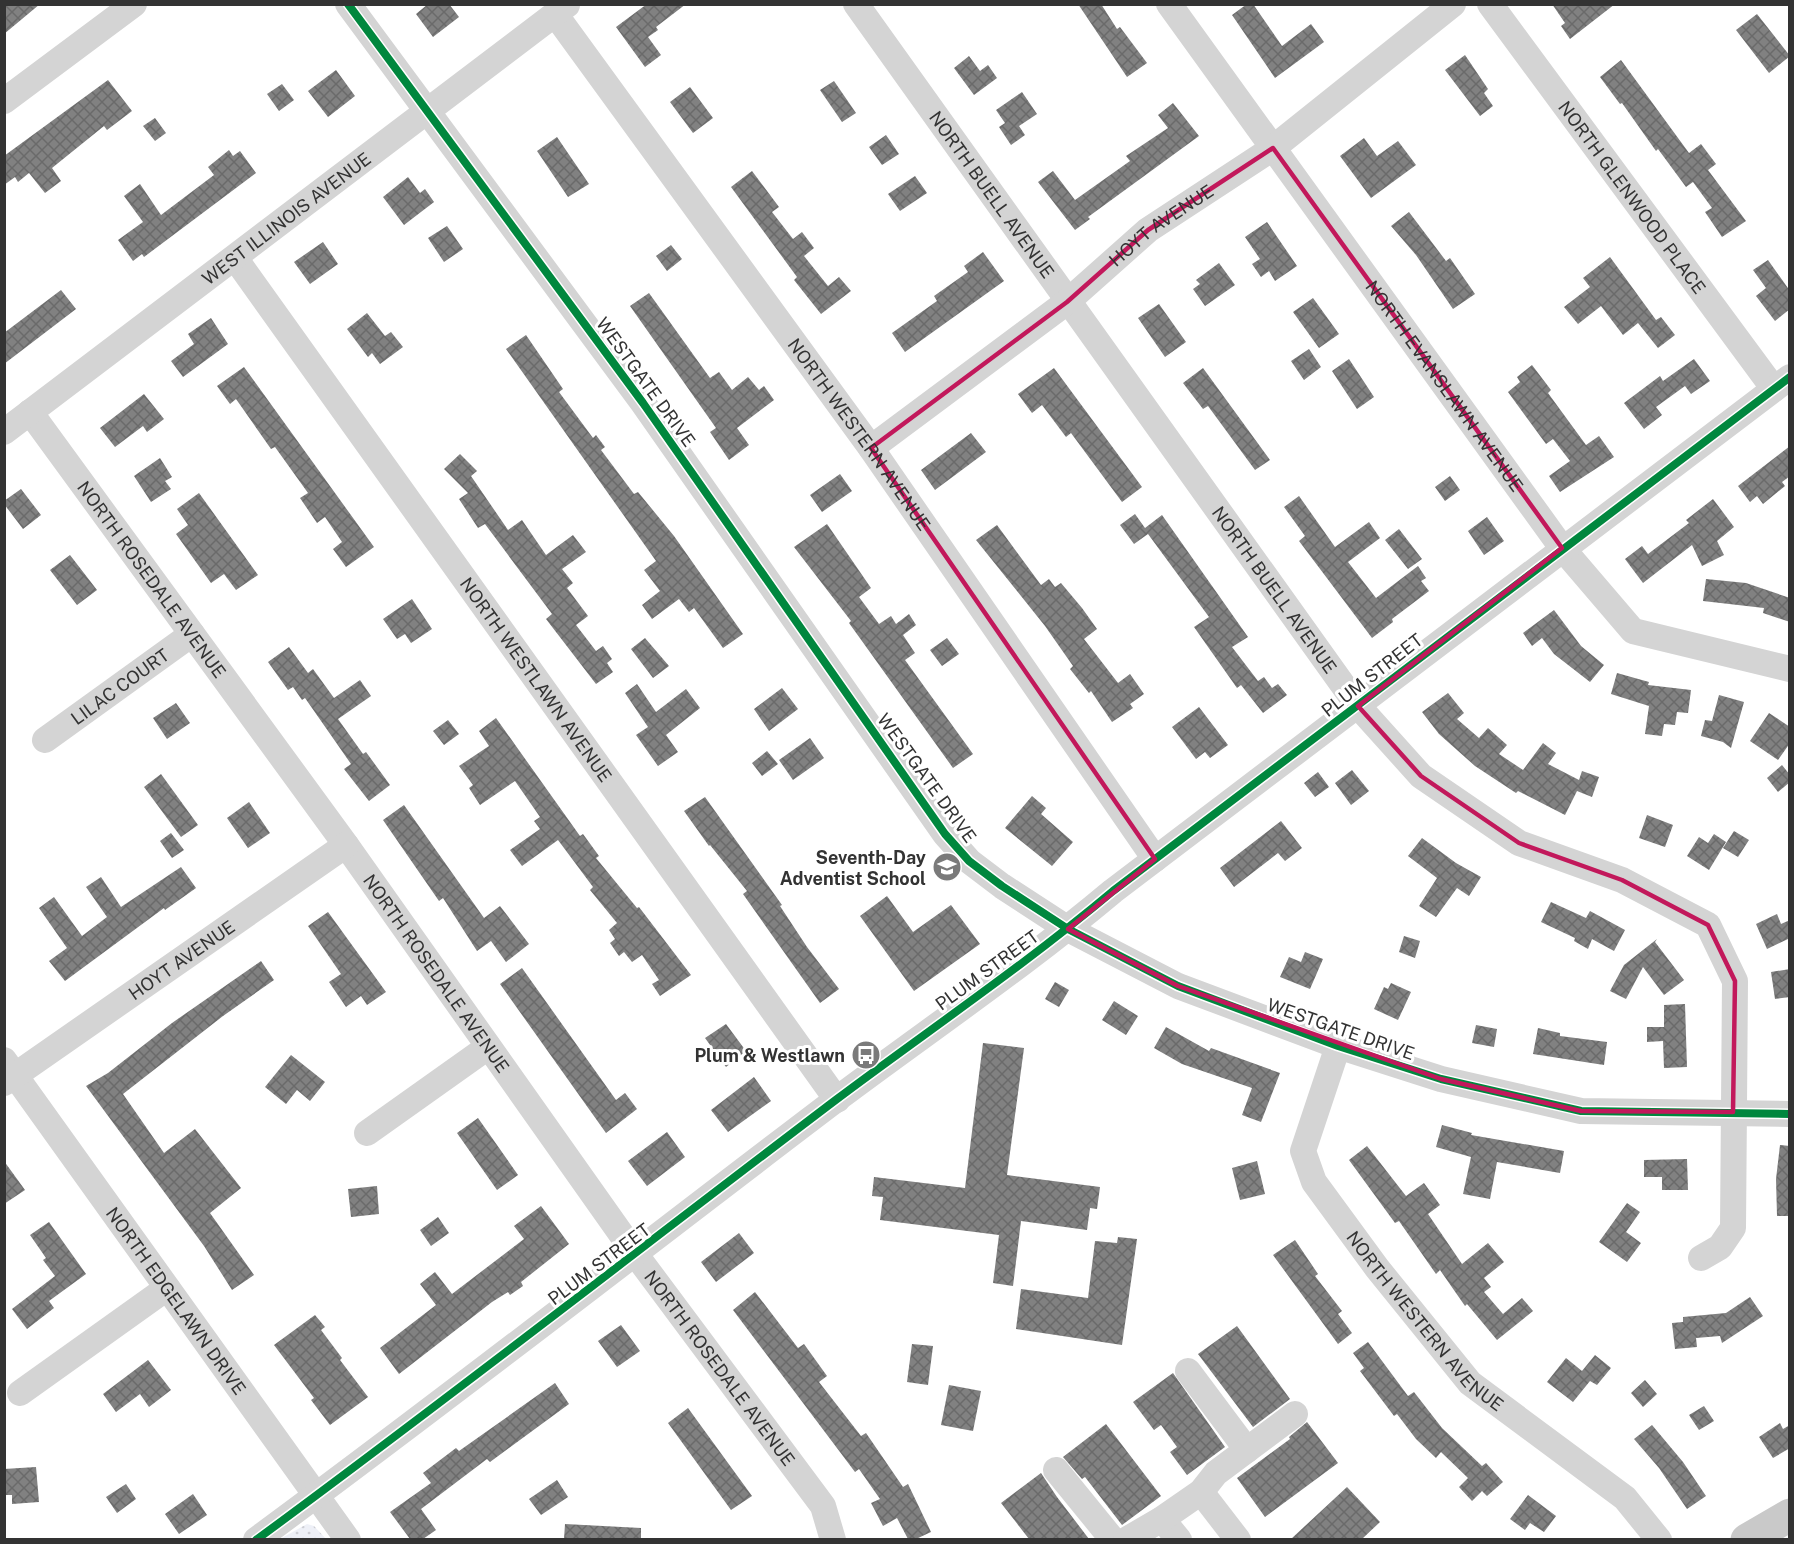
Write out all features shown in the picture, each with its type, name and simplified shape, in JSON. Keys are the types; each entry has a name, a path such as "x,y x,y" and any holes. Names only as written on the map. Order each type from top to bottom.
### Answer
{"main road":[{"path":"1747,1539 1790,1515"}],"street":[{"path":"4,101 134,4"},
{"name":"WESTGATE DRIVE","path":"348,4 429,110 644,403 945,834 969,861 1002,886 1068,929 1178,986 1338,1046 1441,1079 1581,1111 1790,1114"},
{"name":"NORTH BUELL AVENUE","path":"856,4 1358,706 1421,776 1519,843 1622,880 1708,925 1735,981 1733,1228 1720,1247 1701,1258"},
{"name":"NORTH EVANSLAWN AVENUE","path":"1169,4 1562,548 1633,631 1790,669"},
{"name":"HOYT AVENUE","path":"871,448 1067,302 1148,230 1273,148 1453,4"},
{"name":"NORTH GLENWOOD PLACE","path":"1490,4 1782,383"},
{"name":"WEST ILLINOIS AVENUE","path":"4,432 561,9"},
{"name":"NORTH WESTERN AVENUE","path":"561,9 871,448 1155,859"},
{"name":"NORTH WESTLAWN AVENUE","path":"235,258 837,1100"},
{"name":"PLUM STREET","path":"256,1539 636,1255 837,1100 1068,929 1155,859 1782,383"},
{"name":"NORTH ROSEDALE AVENUE","path":"30,412 346,845 636,1255 823,1506 833,1539"},
{"name":"LILAC COURT","path":"45,741 192,634"},
{"name":"HOYT AVENUE","path":"8,1073 346,845"},
{"name":"NORTH WESTERN AVENUE","path":"1338,1046 1303,1151 1314,1182 1377,1268 1470,1383 1625,1498 1659,1539"},
{"path":"367,1133 488,1047"},
{"name":"NORTH EDGELAWN DRIVE","path":"8,1073 98,1186 167,1288 348,1539"},
{"path":"20,1394 167,1288"},
{"path":"1188,1371 1247,1450"},
{"path":"1126,1539 1162,1519 1201,1492 1216,1473 1295,1414"},
{"path":"1056,1470 1113,1539"},
{"path":"1201,1492 1238,1539"},
{"path":"1162,1519 1179,1539"}],"highlighted area":[{"path":"1273,148 1562,548 1358,706 1421,776 1519,843 1622,880 1708,925 1735,981 1733,1112 1581,1111 1441,1079 1178,986 1068,929 1155,859 871,448 1067,302 1148,230"}],"shaded area":[{"path":"307,1524 314,1526 326,1539 280,1539"}],"building":[{"path":"4,4 40,4 4,34"},
{"path":"428,4 449,4 459,17 433,37 416,14"},
{"path":"647,4 686,4 656,27 658,30 648,37 661,55 645,67 616,27"},
{"path":"1078,4 1101,4 1117,29 1120,27 1147,63 1127,77"},
{"path":"1247,4 1253,4 1282,46 1311,24 1324,42 1275,78 1232,15"},
{"path":"1552,4 1615,4 1570,39 1561,26 1565,23"},
{"path":"1757,14 1790,56 1769,73 1736,30"},
{"path":"1465,55 1488,89 1484,93 1493,106 1480,116 1445,70"},
{"path":"969,56 980,71 988,65 997,78 974,95 954,68"},
{"path":"1621,60 1689,153 1701,144 1716,164 1708,170 1746,221 1722,237 1705,212 1712,208 1693,182 1686,187 1600,77"},
{"path":"336,70 355,96 328,117 308,91"},
{"path":"108,80 132,111 107,130 104,126 52,168 61,181 45,193 29,173 18,182 15,177 4,185 4,156"},
{"path":"834,81 856,113 842,122 820,90"},
{"path":"282,84 294,100 279,111 267,94"},
{"path":"690,87 713,118 693,133 670,102"},
{"path":"1022,92 1037,114 1019,126 1025,135 1011,145 999,127 1005,123 996,110"},
{"path":"1173,103 1199,136 1088,217 1090,219 1075,230 1038,182 1053,171 1075,200 1130,161 1126,156 1168,128 1158,115"},
{"path":"155,118 166,133 155,141 143,126"},
{"path":"886,135 899,154 882,165 869,147"},
{"path":"557,137 589,184 568,197 537,151"},
{"path":"1364,138 1377,156 1398,141 1416,165 1371,198 1340,156"},
{"path":"229,150 233,156 240,151 256,173 144,257 142,254 133,261 118,240 143,222 124,196 140,184 161,215 214,175 208,167"},
{"path":"752,171 779,207 772,212 793,239 802,232 814,248 804,256 828,286 839,277 851,291 821,314 794,280 797,277 731,187"},
{"path":"915,176 927,193 900,211 888,194"},
{"path":"408,177 420,193 425,189 434,202 404,225 383,197"},
{"path":"1409,212 1446,261 1450,258 1475,294 1453,309 1416,255 1391,226"},
{"path":"1267,222 1297,266 1275,281 1269,271 1261,277 1252,264 1260,259 1245,237"},
{"path":"447,226 463,249 444,262 428,238"},
{"path":"323,242 338,264 310,284 294,262"},
{"path":"671,245 682,259 667,271 656,256"},
{"path":"983,252 1004,281 905,352 892,333 937,301 934,296 968,272 964,266"},
{"path":"1610,257 1656,320 1661,317 1675,335 1658,348 1638,323 1623,335 1601,306 1578,324 1564,307 1590,287 1583,278"},
{"path":"1768,260 1790,291 1790,309 1775,321 1756,296 1766,288 1753,270"},
{"path":"1219,263 1235,285 1205,306 1193,289 1200,284 1196,280"},
{"path":"61,290 76,309 4,364 4,333"},
{"path":"649,293 710,378 719,372 732,390 748,377 759,390 764,386 774,400 737,428 749,445 729,460 710,432 716,428 630,306"},
{"path":"1313,298 1339,334 1319,348 1293,312"},
{"path":"1159,304 1186,342 1165,357 1138,318"},
{"path":"367,313 385,336 391,332 403,347 380,364 372,353 368,357 347,329"},
{"path":"211,318 228,344 183,377 171,361 194,344 188,334"},
{"path":"526,335 563,389 559,392 593,438 596,435 605,447 601,450 634,494 638,492 674,536 743,634 723,648 694,608 689,612 679,599 652,619 642,605 660,591 644,570 656,561 506,349"},
{"path":"1309,349 1321,367 1304,380 1291,361"},
{"path":"1349,359 1374,397 1357,409 1332,371"},
{"path":"1694,359 1710,381 1691,394 1685,386 1656,407 1662,415 1644,429 1624,403 1660,376 1663,381"},
{"path":"1532,365 1551,390 1548,393 1586,445 1599,436 1614,457 1560,492 1549,476 1570,461 1553,439 1546,444 1508,392 1520,382 1517,377"},
{"path":"244,367 374,547 346,567 333,549 342,542 325,517 317,523 300,498 308,493 275,447 271,449 236,399 230,404 217,386"},
{"path":"1054,368 1142,487 1122,502 1071,433 1066,437 1042,405 1032,413 1018,394"},
{"path":"1203,368 1270,460 1255,470 1208,406 1203,409 1183,383"},
{"path":"144,394 164,419 147,432 143,426 115,447 100,428"},
{"path":"971,433 986,452 935,490 921,470"},
{"path":"1790,446 1790,476 1782,482 1785,486 1763,504 1757,496 1750,502 1738,486"},
{"path":"460,454 477,471 471,476 508,530 522,520 546,555 573,535 586,552 562,569 573,583 567,588 588,616 576,625 596,651 603,646 612,659 607,663 613,672 596,684 546,619 552,614 485,524 478,528 459,499 468,493 444,469"},
{"path":"160,458 172,477 165,481 171,489 151,502 134,476"},
{"path":"840,474 852,491 822,512 810,495"},
{"path":"1450,476 1460,490 1445,501 1435,487"},
{"path":"21,489 41,515 23,529 4,504 4,501"},
{"path":"199,493 258,575 236,590 224,574 211,583 176,534 188,525 177,509"},
{"path":"1299,496 1335,547 1369,522 1380,538 1348,562 1376,598 1418,566 1426,578 1421,581 1429,591 1392,619 1393,622 1372,638 1299,541 1305,536 1284,507"},
{"path":"1713,499 1734,527 1717,541 1724,555 1702,566 1692,545 1643,583 1625,559 1642,546 1648,554 1689,523 1686,520"},
{"path":"1135,514 1145,528 1162,515 1248,637 1232,647 1258,681 1264,677 1272,688 1278,684 1287,695 1263,713 1241,685 1237,688 1194,627 1209,617 1148,534 1134,544 1120,525"},
{"path":"1487,517 1504,541 1484,555 1468,531"},
{"path":"827,524 871,588 859,597 879,624 891,616 896,624 909,614 916,625 903,635 915,653 905,660 973,754 953,768 849,623 851,621 794,547"},
{"path":"997,525 1041,585 1049,579 1055,587 1061,583 1082,608 1097,629 1084,639 1118,683 1130,674 1144,694 1130,704 1133,708 1112,722 1091,691 1089,693 1070,669 1073,666 1045,626 976,540"},
{"path":"1399,529 1422,559 1408,569 1385,540"},
{"path":"70,555 97,590 77,605 50,570"},
{"path":"1706,579 1746,583 1790,598 1790,622 1763,613 1764,608 1703,601"},
{"path":"412,599 432,629 411,643 405,634 397,639 383,619"},
{"path":"1554,610 1581,646 1604,665 1590,682 1554,654 1542,638 1532,646 1523,633"},
{"path":"645,638 669,666 653,678 631,649"},
{"path":"947,638 959,654 942,666 930,650"},
{"path":"289,647 308,673 313,669 334,698 360,680 371,696 338,719 363,754 366,752 390,785 369,801 344,769 351,764 305,698 302,700 293,687 288,690 268,662"},
{"path":"1617,673 1649,682 1648,685 1691,690 1688,713 1677,712 1675,725 1664,724 1662,736 1645,734 1649,706 1611,694"},
{"path":"637,684 656,712 686,689 700,708 666,735 678,752 658,766 636,735 648,727 625,693"},
{"path":"782,688 798,709 769,731 754,709"},
{"path":"1448,693 1464,713 1457,719 1479,738 1488,728 1507,745 1499,754 1523,770 1543,743 1556,753 1548,764 1579,780 1582,771 1599,777 1592,797 1577,791 1565,815 1518,791 1516,793 1475,766 1439,734 1422,712"},
{"path":"1719,695 1744,702 1731,748 1723,742 1701,736 1705,720 1712,721"},
{"path":"176,703 190,723 167,739 153,718"},
{"path":"1199,707 1228,745 1210,758 1205,752 1196,759 1172,727"},
{"path":"1769,713 1790,727 1790,743 1778,760 1750,741"},
{"path":"496,718 580,836 583,834 599,856 596,858 637,908 639,907 691,975 660,996 652,984 659,980 642,955 632,962 624,952 619,956 610,943 615,939 609,930 617,923 590,890 593,887 558,840 522,866 510,850 540,829 534,821 540,817 515,781 480,805 469,788 473,785 459,766 489,746 479,731"},
{"path":"448,720 459,734 444,745 433,731"},
{"path":"810,738 824,758 793,780 779,760"},
{"path":"767,751 778,764 762,776 752,763"},
{"path":"1782,765 1790,775 1790,782 1778,792 1767,778"},
{"path":"1352,770 1369,791 1351,805 1335,783"},
{"path":"1318,772 1329,787 1315,797 1304,783"},
{"path":"161,774 198,825 181,837 144,787"},
{"path":"1032,796 1046,808 1041,814 1073,842 1052,866 1005,828"},
{"path":"705,797 782,905 780,906 807,947 839,989 820,1003 743,894 747,891 709,846 684,811"},
{"path":"249,802 270,833 248,848 227,818"},
{"path":"404,805 484,918 500,906 529,944 506,962 491,941 477,951 443,898 439,901 383,820"},
{"path":"1647,815 1673,825 1665,847 1639,838"},
{"path":"1281,821 1302,848 1285,861 1278,853 1234,887 1220,868"},
{"path":"1734,831 1749,840 1738,857 1723,848"},
{"path":"171,833 184,850 172,858 160,841"},
{"path":"1714,834 1726,842 1709,870 1687,856 1699,837 1708,843"},
{"path":"1422,838 1456,863 1481,877 1469,896 1457,888 1436,917 1419,906 1437,878 1408,856"},
{"path":"181,867 196,888 165,910 164,908 65,981 49,961 67,948 39,908 54,897 82,936 107,917 86,887 101,877 121,907"},
{"path":"887,896 913,932 951,905 980,944 914,991 860,916"},
{"path":"1551,902 1586,918 1590,911 1625,930 1614,951 1592,939 1588,949 1574,941 1575,938 1541,922"},
{"path":"328,912 386,992 367,1005 361,996 346,1007 329,982 341,974 308,926"},
{"path":"1777,914 1781,924 1790,920 1790,938 1767,949 1756,924"},
{"path":"1404,936 1420,941 1415,958 1399,952"},
{"path":"1657,939 1655,942 1684,980 1664,995 1643,967 1626,999 1610,991 1624,965"},
{"path":"1305,952 1323,959 1310,989 1280,977 1289,957 1301,962"},
{"path":"261,961 274,980 223,1016 123,1094 164,1153 195,1129 241,1188 210,1213 254,1275 232,1290 204,1246 86,1086 108,1073 172,1023"},
{"path":"522,968 616,1100 625,1093 637,1109 606,1133 500,984"},
{"path":"1790,969 1790,997 1775,999 1771,972"},
{"path":"1055,982 1069,990 1059,1007 1045,999"},
{"path":"1391,983 1411,992 1398,1020 1374,1009 1384,987 1388,989"},
{"path":"1114,1001 1138,1016 1126,1035 1102,1020"},
{"path":"1685,1004 1687,1067 1664,1068 1663,1041 1647,1042 1647,1027 1664,1027 1664,1005"},
{"path":"726,1024 746,1051 726,1067 705,1038"},
{"path":"1476,1025 1497,1029 1494,1047 1472,1043"},
{"path":"1166,1027 1209,1051 1211,1048 1280,1073 1261,1122 1242,1115 1252,1088 1182,1064 1154,1048"},
{"path":"1538,1028 1560,1033 1560,1036 1607,1042 1604,1065 1533,1054"},
{"path":"983,1043 1024,1048 1007,1175 1100,1187 1097,1209 1090,1208 1087,1230 1021,1221 1013,1286 993,1283 999,1235 880,1220 883,1197 872,1196 874,1177 965,1188"},
{"path":"291,1055 325,1082 310,1101 297,1090 286,1104 265,1087"},
{"path":"754,1077 771,1101 728,1132 711,1110"},
{"path":"478,1118 518,1175 497,1190 457,1133"},
{"path":"1442,1125 1472,1133 1471,1135 1564,1151 1560,1173 1497,1162 1490,1199 1463,1194 1471,1157 1436,1147"},
{"path":"667,1132 685,1157 647,1186 628,1161"},
{"path":"1780,1145 1790,1146 1790,1216 1777,1216 1776,1179"},
{"path":"1367,1146 1406,1196 1424,1183 1440,1205 1428,1214 1462,1264 1488,1243 1504,1262 1484,1278 1491,1287 1484,1292 1503,1314 1522,1298 1533,1311 1497,1340 1467,1304 1465,1306 1440,1270 1436,1274 1399,1221 1395,1223 1349,1160"},
{"path":"1687,1159 1688,1190 1662,1190 1662,1177 1644,1177 1644,1160"},
{"path":"4,1161 25,1190 4,1204"},
{"path":"1257,1161 1265,1194 1240,1200 1232,1168"},
{"path":"377,1186 379,1214 351,1217 348,1189"},
{"path":"1627,1203 1640,1212 1626,1232 1641,1243 1627,1262 1599,1242"},
{"path":"541,1206 569,1244 521,1282 523,1286 510,1295 508,1292 492,1302 399,1374 380,1348 436,1305 420,1284 435,1272 452,1294 524,1239 514,1226"},
{"path":"438,1217 449,1233 431,1246 420,1230"},
{"path":"49,1222 86,1274 49,1301 54,1308 27,1329 12,1309 55,1276 43,1260 46,1258 30,1235"},
{"path":"739,1233 754,1253 716,1282 701,1262"},
{"path":"1118,1237 1137,1239 1122,1345 1016,1329 1021,1289 1088,1298 1095,1241 1117,1243"},
{"path":"1295,1240 1318,1274 1315,1276 1342,1311 1338,1314 1352,1333 1338,1344 1273,1255"},
{"path":"755,1292 798,1348 804,1344 827,1376 819,1382 861,1436 866,1433 903,1487 908,1484 931,1532 916,1539 908,1539 897,1518 883,1526 871,1503 880,1499 859,1469 855,1472 733,1310"},
{"path":"1750,1297 1763,1316 1722,1343 1720,1336 1696,1338 1697,1347 1675,1349 1672,1323 1683,1322 1683,1317 1726,1313"},
{"path":"315,1315 325,1327 321,1330 342,1358 340,1360 368,1397 330,1425 311,1400 314,1398 274,1345"},
{"path":"621,1325 640,1351 617,1367 598,1341"},
{"path":"1237,1326 1290,1399 1253,1427 1198,1354"},
{"path":"1368,1342 1408,1396 1414,1392 1442,1428 1482,1466 1486,1463 1503,1482 1487,1496 1482,1491 1472,1501 1459,1487 1468,1478 1441,1452 1436,1458 1416,1439 1397,1414 1394,1416 1360,1371 1364,1368 1353,1353"},
{"path":"912,1344 933,1346 928,1385 907,1382"},
{"path":"1595,1355 1611,1368 1597,1385 1590,1381 1573,1402 1547,1382 1566,1358 1582,1371"},
{"path":"148,1360 171,1390 149,1407 140,1394 116,1412 103,1394"},
{"path":"1173,1373 1225,1447 1187,1475 1170,1452 1177,1447 1161,1425 1154,1430 1133,1402"},
{"path":"1645,1380 1657,1394 1643,1407 1631,1393"},
{"path":"555,1383 569,1404 490,1462 487,1459 421,1509 436,1530 423,1539 410,1539 390,1512 431,1483 423,1473 456,1448 459,1451"},
{"path":"949,1385 981,1391 973,1431 941,1425"},
{"path":"1704,1406 1714,1421 1699,1430 1689,1415"},
{"path":"688,1408 752,1496 731,1510 668,1423"},
{"path":"1307,1422 1338,1463 1265,1517 1237,1478 1290,1439 1289,1437"},
{"path":"1780,1423 1783,1429 1790,1425 1790,1448 1773,1458 1759,1437"},
{"path":"1106,1424 1161,1496 1122,1525 1085,1477 1082,1479 1063,1457"},
{"path":"1652,1425 1683,1462 1706,1496 1687,1509 1659,1468 1634,1439"},
{"path":"36,1467 39,1502 12,1504 12,1495 4,1495 4,1469"},
{"path":"1041,1473 1089,1539 1029,1539 1001,1503"},
{"path":"557,1480 568,1497 541,1515 529,1499"},
{"path":"126,1484 136,1499 117,1513 106,1497"},
{"path":"1347,1487 1380,1522 1362,1539 1291,1539"},
{"path":"193,1494 207,1515 179,1534 165,1514"},
{"path":"1528,1495 1556,1516 1544,1532 1530,1523 1525,1530 1510,1519"},
{"path":"565,1524 641,1528 641,1539 564,1539"}],"cycle path":[{"path":"348,4 643,403 945,834 969,861 1002,886 1068,929 1178,986 1338,1046 1441,1079 1581,1111 1790,1114"},
{"path":"256,1540 837,1099 1011,971 1790,377"}],"place":[{"name":"Seventh-Day Adventist School","path":"947,867"},
{"name":"Plum & Westlawn","path":"866,1055"}]}
